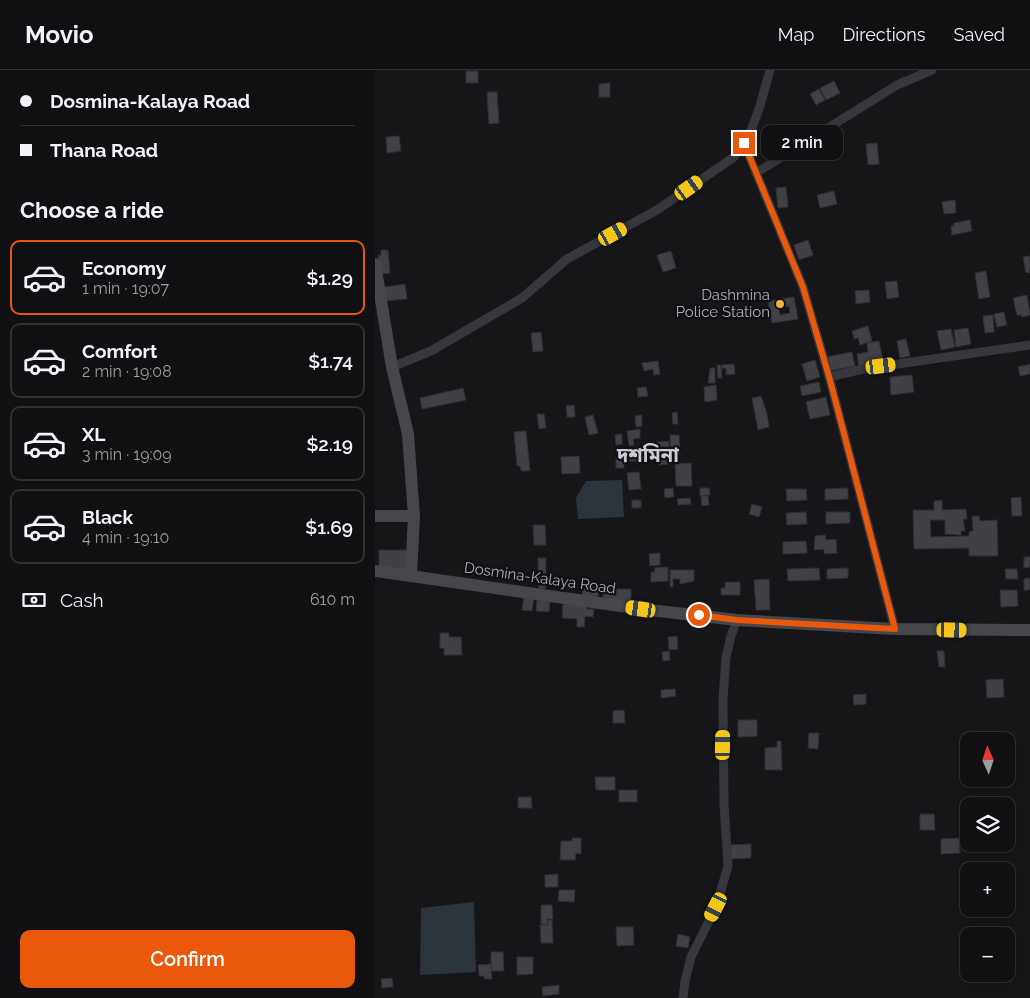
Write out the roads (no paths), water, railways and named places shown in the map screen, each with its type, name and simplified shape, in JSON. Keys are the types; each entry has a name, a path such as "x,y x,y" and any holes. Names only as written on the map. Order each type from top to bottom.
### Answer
{"street":[{"path":"392,367 431,351 522,298 567,260 657,210 734,157 744,143 760,106 769,70"},
{"path":"756,173 897,85 931,70"},
{"path":"744,143 803,287 895,629"},
{"path":"375,264 395,383 408,434 414,516 411,575"},
{"path":"829,378 863,369 1030,345"},
{"path":"375,516 414,516"},
{"name":"Dosmina-Kalaya Road","path":"375,570 641,609 737,620 895,629 1030,630"},
{"path":"683,998 691,957 716,907 728,866 724,803 723,700 726,657 737,620"}],"place":[{"name":"Dashmina Police Station","path":"780,304"}],"district":[{"name":"দশমিনা","path":"648,455"}]}
